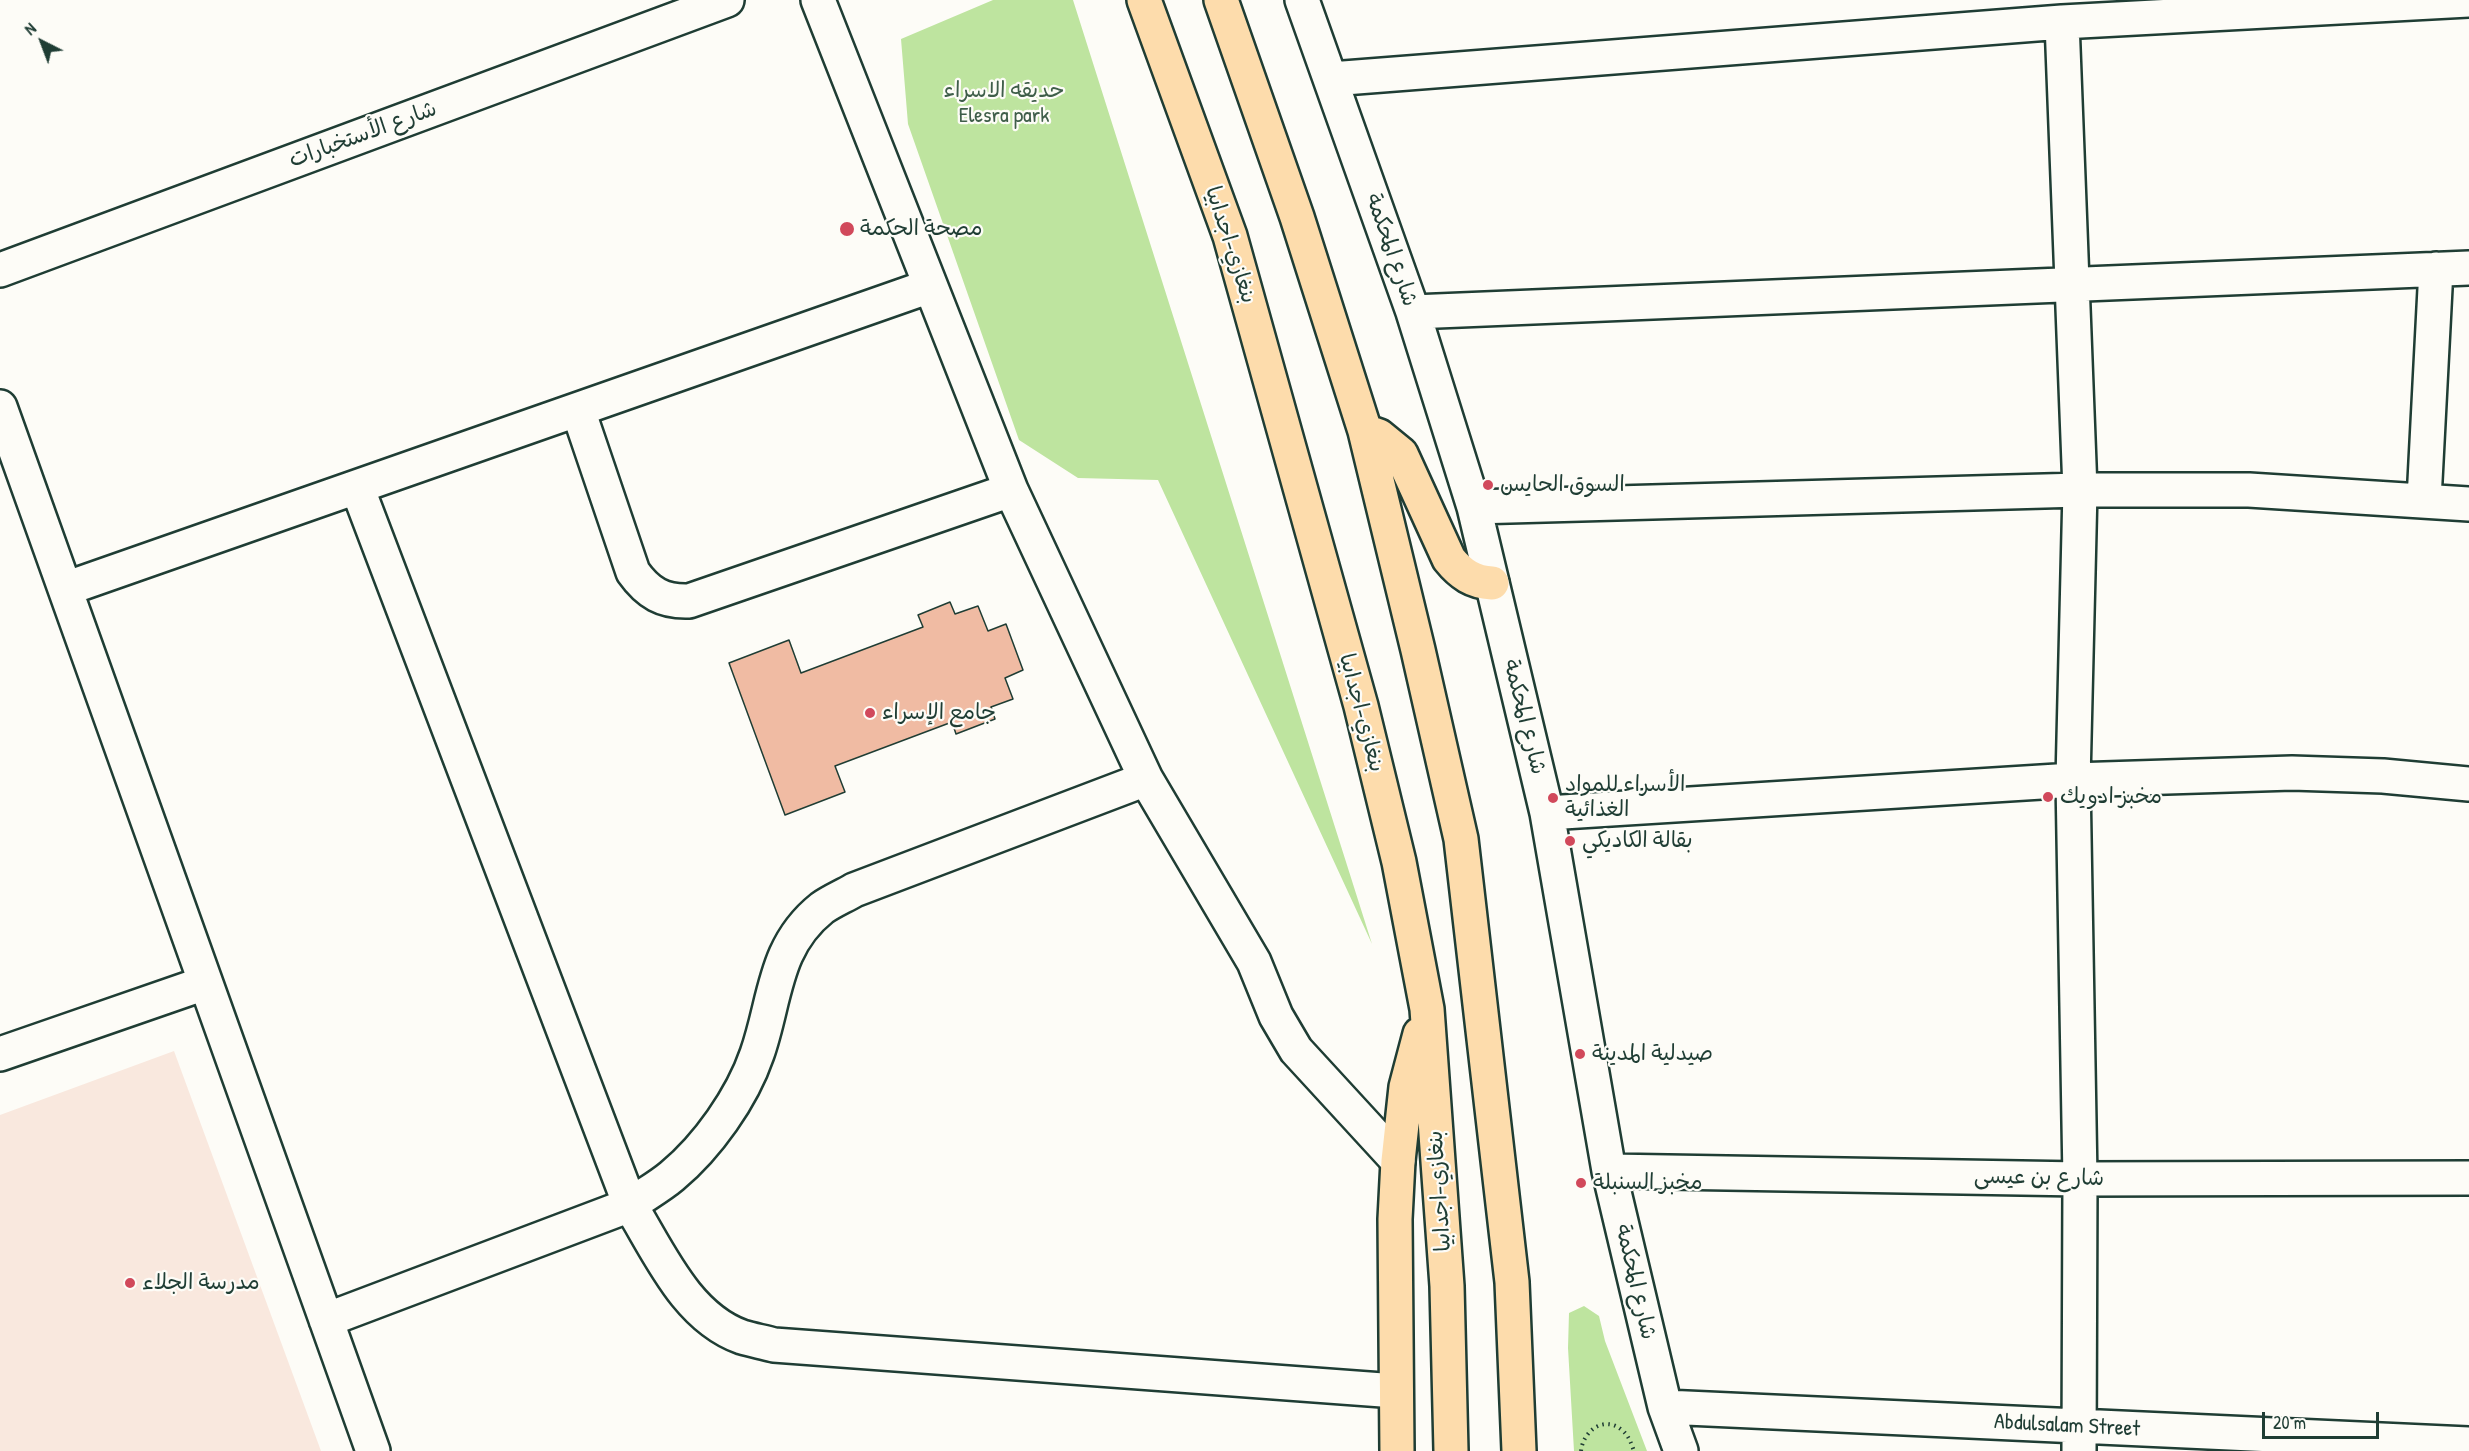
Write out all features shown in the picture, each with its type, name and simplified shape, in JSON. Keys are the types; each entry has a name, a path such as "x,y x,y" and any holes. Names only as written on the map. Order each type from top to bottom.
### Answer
{"highway":[{"name":"بنغازي-اجدابيا","path":"1144,0 1230,236 1360,706 1399,862 1426,1009 1447,1287 1451,1451"},
{"path":"1221,0 1298,217 1365,431 1461,839 1512,1282 1519,1451"},
{"path":"1365,431 1379,436 1401,454 1449,559 1457,569 1480,583 1492,583"},
{"path":"1397,1451 1395,1219 1398,1161 1406,1088 1426,1009"}],"street":[{"name":"شارع الأستخبارات","path":"0,270 727,0"},
{"path":"818,0 1011,490 1146,779 1254,962 1276,1016 1296,1050 1398,1161"},
{"name":"شارع المحكمة","path":"1302,0 1413,312 1474,507 1547,813 1609,1171 1665,1407 1681,1451"},
{"path":"1331,79 2062,22 2469,0"},
{"path":"2062,22 2080,490 2073,780 2080,1179 2079,1439"},
{"path":"1413,312 2469,268"},
{"path":"2424,500 2436,269"},
{"path":"65,589 930,286"},
{"path":"0,407 373,1451"},
{"path":"578,410 633,572 642,585 665,600 689,601 1011,490"},
{"path":"357,487 630,1205 681,1290 711,1319 740,1336 774,1345 1396,1391"},
{"path":"1474,507 2080,490 2248,490 2469,504"},
{"path":"1547,813 2073,780 2292,773 2383,776 2469,784"},
{"path":"326,1320 630,1205 672,1176 706,1142 734,1102 757,1055 780,963 798,932 823,908 854,890 1146,779"},
{"path":"0,1054 205,983"},
{"name":"شارع بن عيسى","path":"1609,1171 2080,1179 2469,1178"},
{"name":"Abdulsalam Street","path":"1665,1407 2079,1439 2469,1444"}],"path":[{"path":"1581,1451 1586,1435 1600,1425 1611,1425 1621,1429 1629,1437 1634,1451"}],"shaded area":[{"name":"مدرسة الجلاء","path":"174,1051 321,1451 0,1451 0,1115"}],"green space":[{"name":"حديقه الاسراء Elesra park","path":"993,0 1073,0 1372,944 1158,480 1078,478 1019,440 908,124 901,39"},
{"path":"1584,1306 1599,1316 1605,1341 1647,1451 1574,1451 1568,1348 1569,1313"}],"building":[{"name":"جامع الإسراء","path":"950,602 955,614 978,606 988,631 1006,624 1023,670 1005,678 1013,699 991,707 995,719 956,734 952,722 835,766 845,792 785,815 729,663 789,640 801,673 923,627 918,615"}],"place":[{"name":"مصحة الحكمة","path":"847,229"},
{"name":"السوق الحايس","path":"1488,485"},
{"name":"جامع الإسراء","path":"870,713"},
{"name":"مخبز ادويك","path":"2048,797"},
{"name":"الأسراء للمواد الغذائية","path":"1553,798"},
{"name":"بقالة الكاديكي","path":"1570,841"},
{"name":"صيدلية المدينة","path":"1580,1054"},
{"name":"مخبز السنبلة","path":"1581,1183"},
{"name":"مدرسة الجلاء","path":"130,1283"}]}
